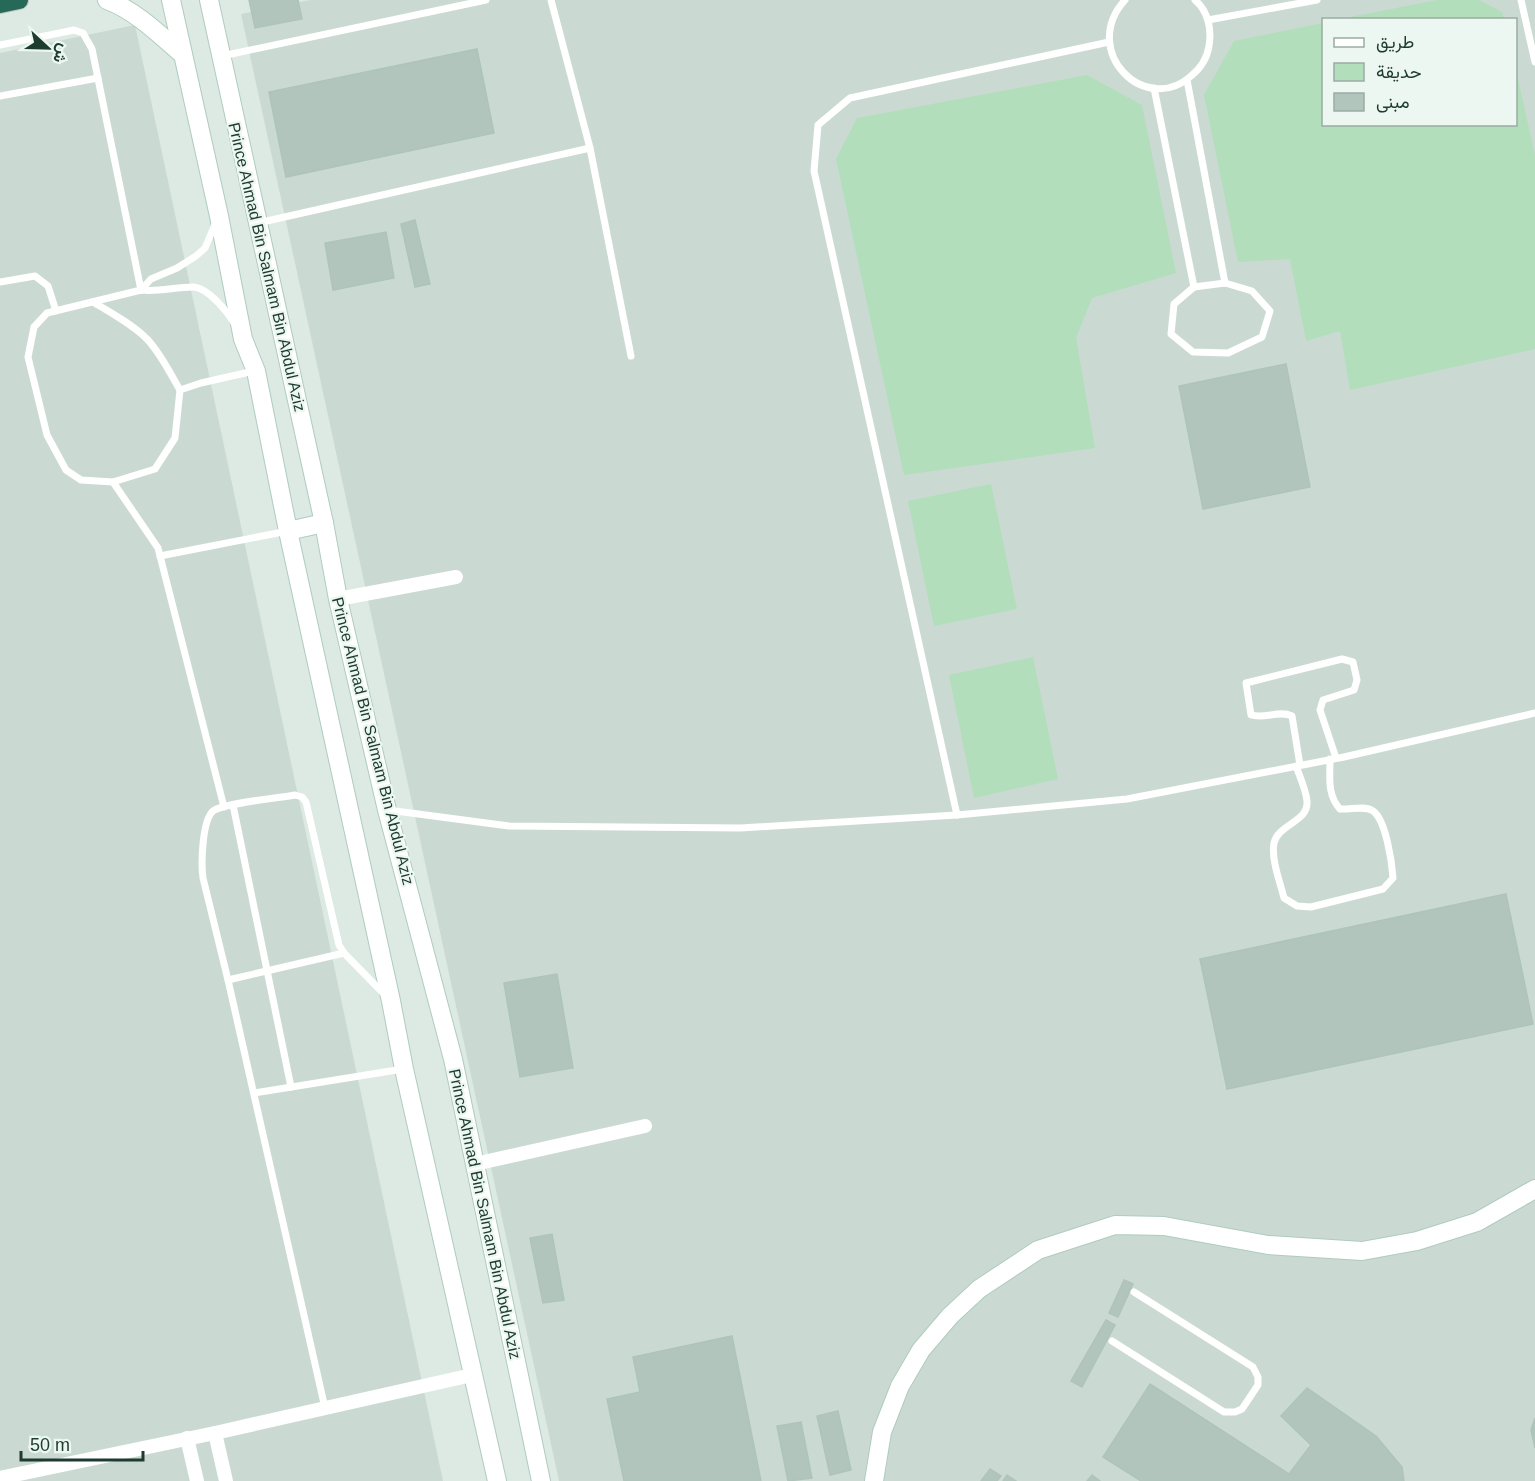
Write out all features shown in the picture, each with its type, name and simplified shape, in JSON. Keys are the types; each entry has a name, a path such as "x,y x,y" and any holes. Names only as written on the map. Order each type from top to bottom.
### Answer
{"highway":[{"path":"0,4 19,0"}],"main road":[{"path":"107,0 149,25 182,54"},
{"name":"Prince Ahmad Bin Salmam Bin Abdul Aziz","path":"171,0 219,216 243,339 256,371 288,531 404,1069 497,1481"},
{"name":"Prince Ahmad Bin Salmam Bin Abdul Aziz","path":"209,0 324,523 338,599 387,810 453,1059 541,1481"},
{"path":"288,531 324,523"},
{"path":"874,1481 882,1432 900,1386 921,1350 950,1316 979,1290 1038,1250 1115,1225 1164,1226 1268,1245 1362,1251 1417,1241 1477,1222 1535,1189"}],"street":[{"path":"338,599 456,577"},
{"path":"475,1164 645,1125"},
{"path":"0,1478 215,1433 472,1375"},
{"path":"215,1433 226,1481"},
{"path":"186,1438 197,1481"}],"lane":[{"path":"220,56 486,0"},
{"path":"551,0 590,148 631,356"},
{"path":"1125,0 1116,9 1110,25 1109,42 1113,59 1123,73 1137,83 1154,88 1171,87 1187,80 1200,69 1208,54 1211,37 1208,20 1200,4 1195,0"},
{"path":"1208,20 1317,0"},
{"path":"1521,0 1535,62"},
{"path":"0,45 74,30 83,33 92,50 141,290"},
{"path":"957,815 814,171 818,126 850,98 1109,42"},
{"path":"0,96 98,78"},
{"path":"1187,80 1225,282"},
{"path":"1154,88 1194,287"},
{"path":"258,223 590,148"},
{"path":"141,290 151,279 177,268 205,248 219,216"},
{"path":"0,282 35,276 48,286 56,311"},
{"path":"1225,282 1252,291 1270,311 1263,337 1228,353 1193,352 1171,334 1174,304 1194,287 1225,282"},
{"path":"93,302 119,317 146,338 180,390 175,438 155,469 114,482 81,480 66,470 47,435 28,357 34,327 47,313 141,290 156,291 195,287 211,296 227,312 243,339"},
{"path":"180,390 256,371"},
{"path":"114,482 158,548 224,807"},
{"path":"160,556 288,531"},
{"path":"1342,658 1353,662 1356,685 1354,690 1323,700 1320,710 1333,759 1331,795 1340,809 1367,808 1374,811 1383,828 1391,858 1393,878 1383,889 1311,907 1297,906 1284,897 1274,851 1277,835 1283,828 1299,818 1307,807 1298,765 1293,716 1284,713 1258,717 1251,715 1247,681 1342,658"},
{"path":"387,810 532,827 741,828 957,815 1127,799 1333,759 1535,713"},
{"path":"325,1408 203,878 201,861 207,819 216,808 295,795 302,797 306,802 339,945 391,1001"},
{"path":"233,805 291,1087"},
{"path":"228,980 344,953"},
{"path":"254,1093 404,1069"},
{"path":"1112,1341 1224,1412 1235,1412 1242,1409 1258,1385 1258,1377 1253,1366 1134,1292"}],"shaded area":[{"path":"310,0 1535,0 1535,1481 559,1481 241,14"},
{"path":"135,25 443,1481 0,1481 0,53"}],"green space":[{"path":"1437,0 1479,0 1502,12 1504,18 1345,18"},
{"path":"1322,23 1322,126 1517,126 1517,74 1535,155 1535,349 1350,390 1340,331 1306,341 1290,259 1238,262 1204,95 1234,41"},
{"path":"1087,75 1142,105 1176,273 1092,298 1076,338 1095,448 904,475 836,159 857,118"},
{"path":"991,484 1017,609 934,626 908,501"},
{"path":"1033,657 1058,779 974,798 949,675"}],"building":[{"path":"249,0 298,0 302,19 255,28"},
{"path":"477,49 494,133 286,177 269,92"},
{"path":"415,220 430,284 415,287 401,224"},
{"path":"386,232 394,278 333,290 325,243"},
{"path":"1286,364 1310,487 1203,509 1179,386"},
{"path":"1506,894 1533,1024 1227,1089 1200,959"},
{"path":"557,974 573,1068 520,1077 504,983"},
{"path":"552,1234 564,1300 543,1303 530,1238"},
{"path":"1124,1280 1133,1284 1118,1317 1109,1313"},
{"path":"1106,1320 1115,1325 1082,1387 1071,1381"},
{"path":"732,1336 761,1481 624,1481 607,1399 640,1392 633,1357"},
{"path":"1150,1384 1289,1474 1311,1445 1281,1416 1307,1388 1376,1436 1402,1467 1404,1481 1141,1481 1103,1457"},
{"path":"838,1411 851,1470 830,1475 817,1416"},
{"path":"1535,1418 1535,1448 1531,1430"},
{"path":"801,1422 812,1478 788,1481 777,1426"},
{"path":"990,1469 1001,1476 997,1481 981,1481"},
{"path":"1007,1475 1016,1481 1003,1481"},
{"path":"1092,1475 1100,1481 1087,1481"}]}
